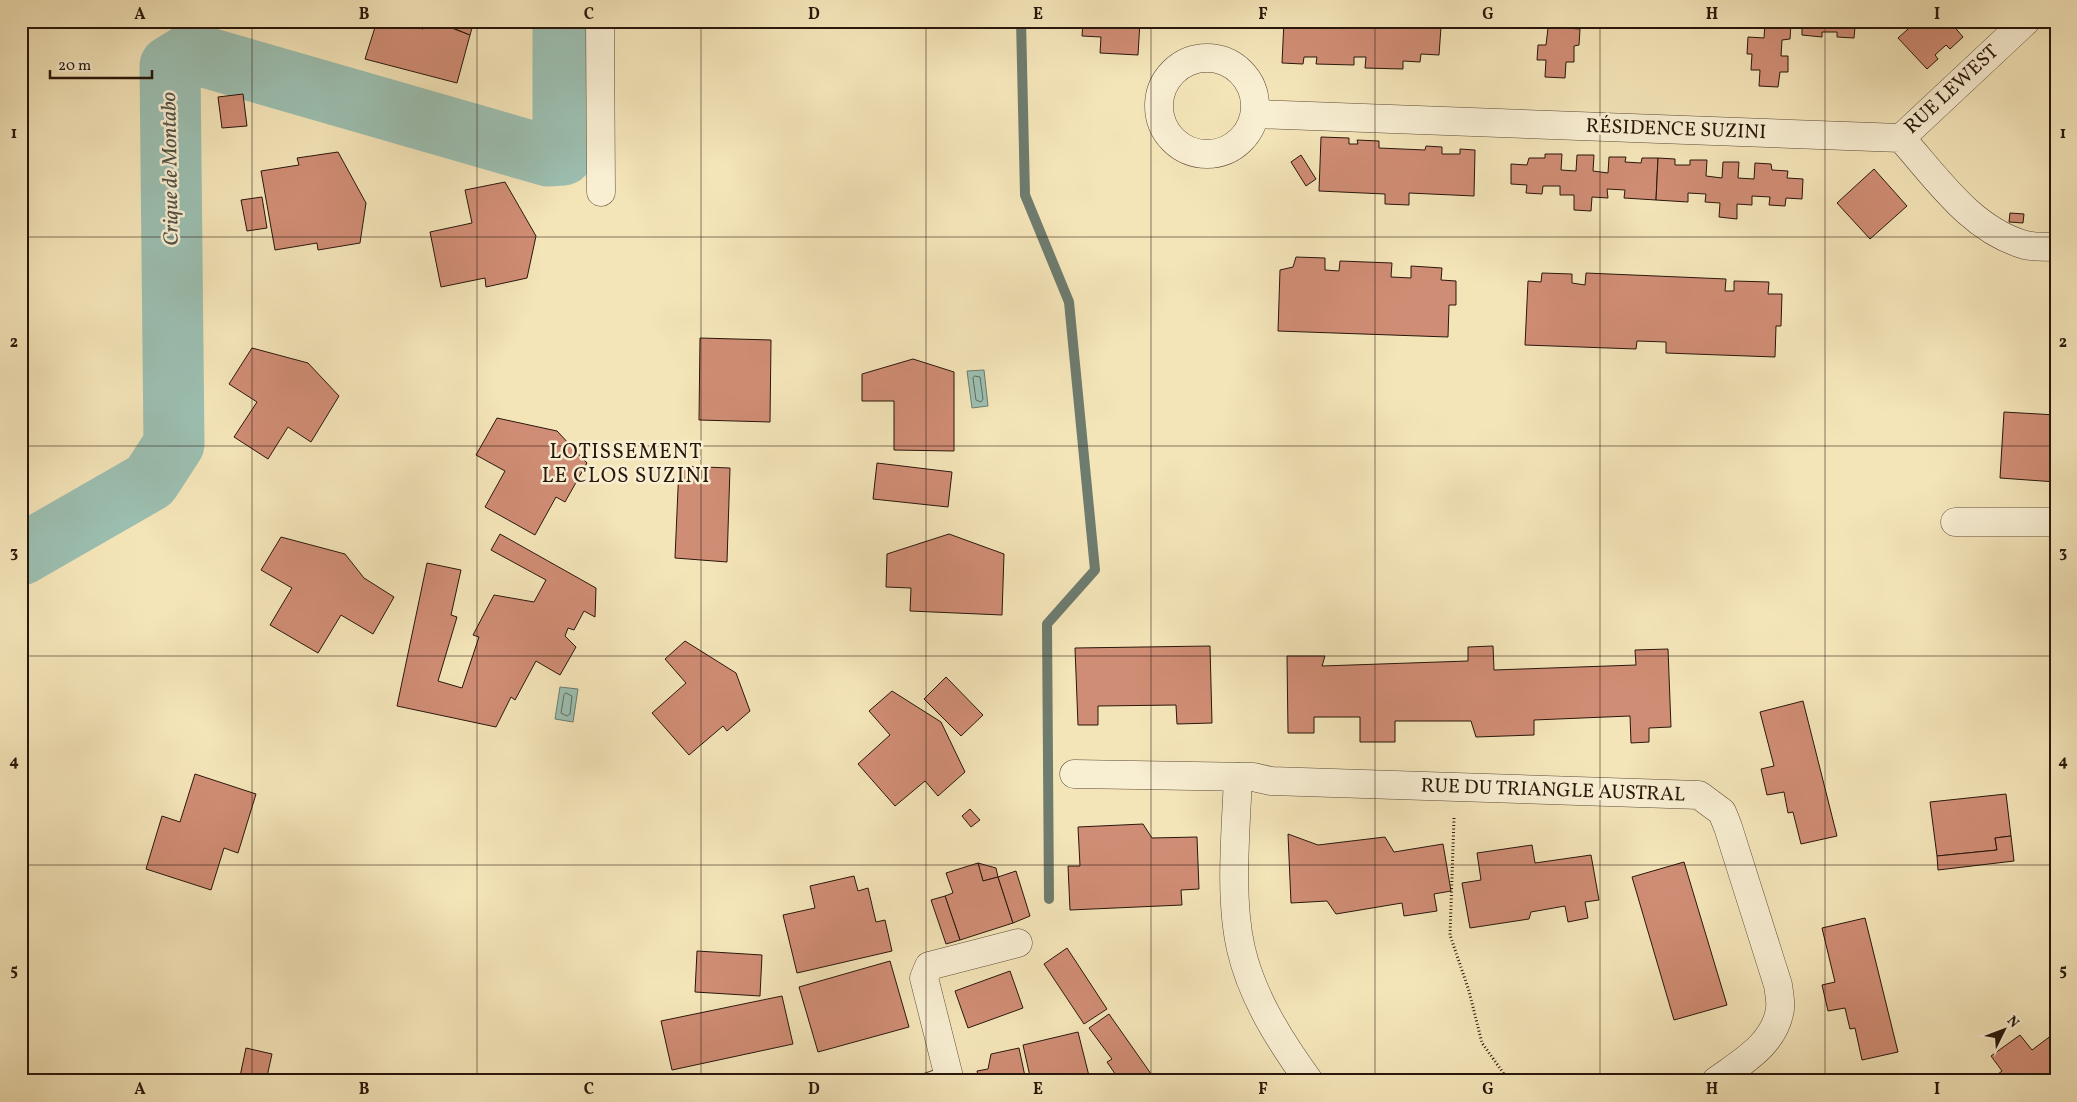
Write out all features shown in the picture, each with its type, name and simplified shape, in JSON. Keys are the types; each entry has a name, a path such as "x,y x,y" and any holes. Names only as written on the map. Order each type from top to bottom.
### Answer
{"street":[{"path":"600,21 601,192"},
{"name":"RUE LEWEST","path":"1901,138 2026,21"},
{"name":"RÉSIDENCE SUZINI","path":"1255,114 1901,138"},
{"path":"1901,138 1968,212 1981,223 2009,239 2026,245 2056,247"},
{"path":"1955,522 2056,522"},
{"name":"RUE DU TRIANGLE AUSTRAL","path":"1074,774 1238,777 1270,781 1699,795 1722,812 1728,827 1778,985 1780,1007 1777,1023 1767,1041 1716,1081"},
{"path":"1238,777 1235,899 1241,949 1256,995 1286,1049 1309,1081"},
{"path":"941,1078 924,978 929,966 1018,943"}],"path":[{"path":"1454,815 1450,935 1469,991 1482,1043 1508,1081"}],"water":[{"path":"984,370 988,406 972,408 967,371"},
{"path":"560,687 578,689 573,722 555,719"}],"building":[{"path":"377,21 388,21 405,28 407,23 423,29 424,23 435,27 436,22 470,35 457,83 365,59"},
{"path":"388,21 436,22 435,27 424,23 423,29 407,23 405,28"},
{"path":"436,21 474,21 470,35"},
{"path":"1083,21 1140,21 1138,55 1100,53 1101,37 1082,36"},
{"path":"1284,21 1424,21 1424,26 1441,27 1439,55 1421,54 1420,62 1403,61 1403,69 1365,68 1366,57 1354,57 1354,65 1316,64 1317,57 1304,57 1303,64 1282,63"},
{"path":"1539,21 1565,21 1564,28 1580,29 1579,45 1574,46 1574,62 1566,62 1565,78 1545,77 1546,60 1537,60 1538,45 1546,45 1548,28 1539,28"},
{"path":"1749,21 1871,21 1871,28 1855,27 1854,38 1837,37 1837,32 1822,32 1822,37 1802,35 1802,24 1791,23 1790,39 1782,40 1781,56 1788,56 1788,72 1780,72 1778,87 1759,86 1760,70 1751,70 1752,54 1747,54 1748,37 1764,38 1765,23"},
{"path":"1917,21 1956,21 1952,24 1963,37 1950,49 1946,45 1935,55 1938,59 1927,69 1898,38"},
{"path":"243,94 247,126 222,128 218,97"},
{"path":"1321,137 1349,138 1349,144 1358,144 1357,140 1379,141 1379,148 1425,150 1426,146 1442,147 1442,154 1460,154 1460,149 1475,150 1474,196 1409,193 1409,205 1385,204 1385,194 1319,191"},
{"path":"338,152 366,203 360,243 318,250 317,243 275,250 261,171 299,165 297,158"},
{"path":"1545,154 1562,154 1561,170 1576,171 1577,155 1594,155 1593,171 1608,173 1609,157 1626,157 1625,162 1641,163 1642,158 1658,158 1656,200 1624,198 1625,190 1607,189 1608,198 1592,197 1591,211 1574,210 1574,195 1560,195 1560,186 1543,186 1542,194 1526,193 1527,185 1511,184 1511,164 1527,165 1529,158 1545,158"},
{"path":"1301,155 1316,179 1306,186 1291,162"},
{"path":"1658,158 1675,159 1675,165 1690,165 1690,160 1707,160 1706,176 1722,178 1723,162 1739,162 1738,178 1754,179 1755,163 1771,164 1772,170 1788,171 1787,178 1803,179 1802,199 1786,198 1785,206 1769,205 1770,197 1752,196 1752,205 1737,204 1737,219 1719,217 1720,203 1705,202 1706,194 1688,193 1688,202 1656,200"},
{"path":"1874,169 1907,206 1870,239 1837,203"},
{"path":"505,182 536,236 527,278 486,287 485,278 441,287 430,232 472,223 465,190"},
{"path":"262,197 267,228 247,231 241,200"},
{"path":"2010,213 2024,214 2023,223 2009,222"},
{"path":"1296,257 1325,258 1325,270 1339,271 1340,261 1392,263 1391,277 1411,278 1411,266 1442,268 1441,280 1456,281 1456,305 1449,305 1448,337 1278,331 1280,270 1293,267"},
{"path":"1542,273 1572,274 1572,283 1585,285 1586,273 1726,279 1725,291 1734,291 1734,281 1769,282 1768,294 1782,294 1781,326 1776,326 1775,357 1666,353 1666,342 1637,341 1636,349 1525,345 1528,281 1541,282"},
{"path":"700,338 771,340 770,422 699,420"},
{"path":"252,348 308,363 339,396 311,442 288,427 268,459 234,437 257,402 229,384"},
{"path":"913,359 954,372 954,451 894,450 894,401 862,401 862,374"},
{"path":"2004,412 2056,415 2056,482 2000,478"},
{"path":"497,418 557,431 587,463 565,502 556,497 535,535 485,507 505,471 476,455"},
{"path":"877,463 952,472 948,507 873,499"},
{"path":"679,466 730,468 727,562 675,558"},
{"path":"500,534 596,588 595,617 584,611 574,630 568,628 565,636 576,647 560,675 536,661 515,700 511,697 496,727 397,706 427,563 461,570 451,615 457,617 438,681 462,688 479,637 473,635 494,595 534,602 546,580 491,550"},
{"path":"949,534 1004,554 1002,615 910,611 911,588 886,587 887,554"},
{"path":"281,537 345,554 364,578 394,597 373,634 341,615 318,653 270,625 292,588 261,570"},
{"path":"685,641 736,673 750,711 727,731 723,726 689,755 652,713 686,683 665,659"},
{"path":"1210,646 1212,723 1177,724 1176,705 1098,706 1098,725 1078,725 1075,648"},
{"path":"1493,646 1494,670 1636,665 1635,650 1668,649 1671,727 1649,728 1649,742 1631,743 1630,716 1534,720 1534,735 1476,737 1471,721 1395,721 1395,742 1360,742 1360,717 1314,717 1314,733 1288,733 1287,656 1325,656 1322,666 1468,661 1468,647"},
{"path":"946,677 983,715 961,736 924,699"},
{"path":"892,691 941,722 965,772 938,796 925,781 895,806 858,764 890,735 869,711"},
{"path":"1803,701 1837,836 1801,844 1793,812 1788,813 1784,792 1767,795 1761,769 1774,766 1760,712"},
{"path":"195,774 256,794 238,853 224,848 211,890 146,869 162,816 180,822"},
{"path":"2006,794 2011,836 1995,838 1997,850 1937,856 1930,802"},
{"path":"970,809 980,820 971,827 962,816"},
{"path":"1143,824 1152,838 1197,837 1199,889 1181,890 1182,905 1070,910 1068,866 1080,866 1078,827"},
{"path":"1288,834 1318,845 1385,837 1394,852 1443,844 1451,891 1434,894 1437,911 1404,916 1402,903 1336,914 1327,901 1291,903"},
{"path":"2011,836 2014,861 1938,870 1937,856 1997,850 1995,838"},
{"path":"1532,845 1535,863 1591,855 1599,900 1585,902 1588,918 1568,922 1565,906 1531,912 1529,919 1470,928 1462,883 1481,880 1477,853"},
{"path":"1684,862 1727,1005 1674,1020 1632,877"},
{"path":"978,863 996,868 998,877 983,881"},
{"path":"978,863 983,881 998,877 1013,923 960,940 945,896 953,893 946,873"},
{"path":"1016,871 1030,916 1013,923 998,877"},
{"path":"854,876 858,891 868,888 876,922 885,920 892,951 797,973 783,915 815,908 810,886"},
{"path":"945,896 960,940 946,944 931,900"},
{"path":"1865,918 1898,1052 1862,1060 1855,1028 1850,1029 1845,1008 1828,1011 1822,985 1835,982 1822,928"},
{"path":"1067,948 1107,1009 1084,1024 1044,964"},
{"path":"697,951 762,955 760,996 695,992"},
{"path":"890,961 909,1027 818,1052 799,987"},
{"path":"1010,971 1023,1008 968,1028 955,991"},
{"path":"782,996 793,1044 672,1070 661,1021"},
{"path":"1109,1014 1156,1081 1120,1081 1107,1062 1112,1059 1089,1028"},
{"path":"1078,1032 1090,1080 1031,1081 1023,1045"},
{"path":"2056,1032 2056,1081 1989,1081 2002,1071 1991,1056 2020,1035 2032,1050"},
{"path":"246,1048 272,1054 266,1081 239,1081"},
{"path":"1019,1048 1026,1081 979,1081 977,1071 988,1069 991,1054"}],"waterway":[{"name":"Crique de Montabo","path":"21,555 150,481 174,444 170,66 191,53 548,156 563,155 563,21"},
{"path":"1021,21 1025,195 1069,302 1095,570 1047,624 1049,899"}],"district":[{"name":"LOTISSEMENT LE CLOS SUZINI","path":"626,464"}]}
